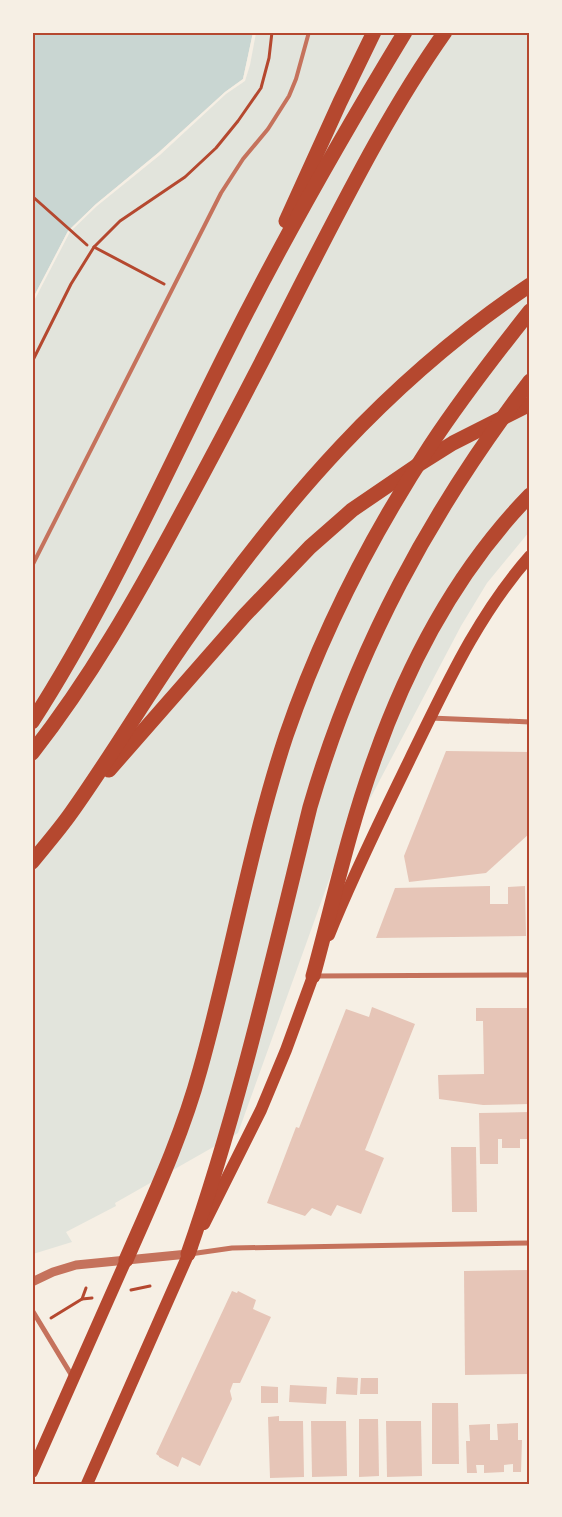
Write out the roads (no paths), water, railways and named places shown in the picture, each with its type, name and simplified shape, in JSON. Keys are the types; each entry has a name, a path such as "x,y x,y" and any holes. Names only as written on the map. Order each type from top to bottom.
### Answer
{"highway":[{"path":"228,350 340,102 374,32"},
{"path":"32,722 94,616 228,350 298,218 405,32"},
{"path":"32,753 78,690 137,595 242,401 360,169 397,104 445,32"},
{"path":"70,815 185,642 235,572 298,493 347,438 406,382 459,336 530,285"},
{"path":"126,1260 167,1164 194,1092 278,763 310,672 338,610 387,517 431,445 476,380 530,311"},
{"path":"188,1254 230,1122 310,807 329,744 347,696 376,630 411,562 455,488 500,421 530,381"},
{"path":"32,862 70,815 244,616 310,547 352,510 418,465 453,443 530,404"},
{"path":"313,976 367,778 404,686 430,632 453,591 486,545 530,495"}],"main road":[{"path":"87,1484 188,1254 261,1110 286,1050 313,976 358,869 430,718 457,662 482,620 504,587 530,556"},
{"path":"32,1472 126,1260"}],"street":[{"path":"430,718 530,722"},
{"path":"313,976 530,975"},
{"path":"32,1282 76,1265 232,1248 530,1243"},
{"path":"32,1310 74,1378"}],"lane":[{"path":"32,566 221,193 243,159 268,129 289,96 296,79 309,32"}]}
